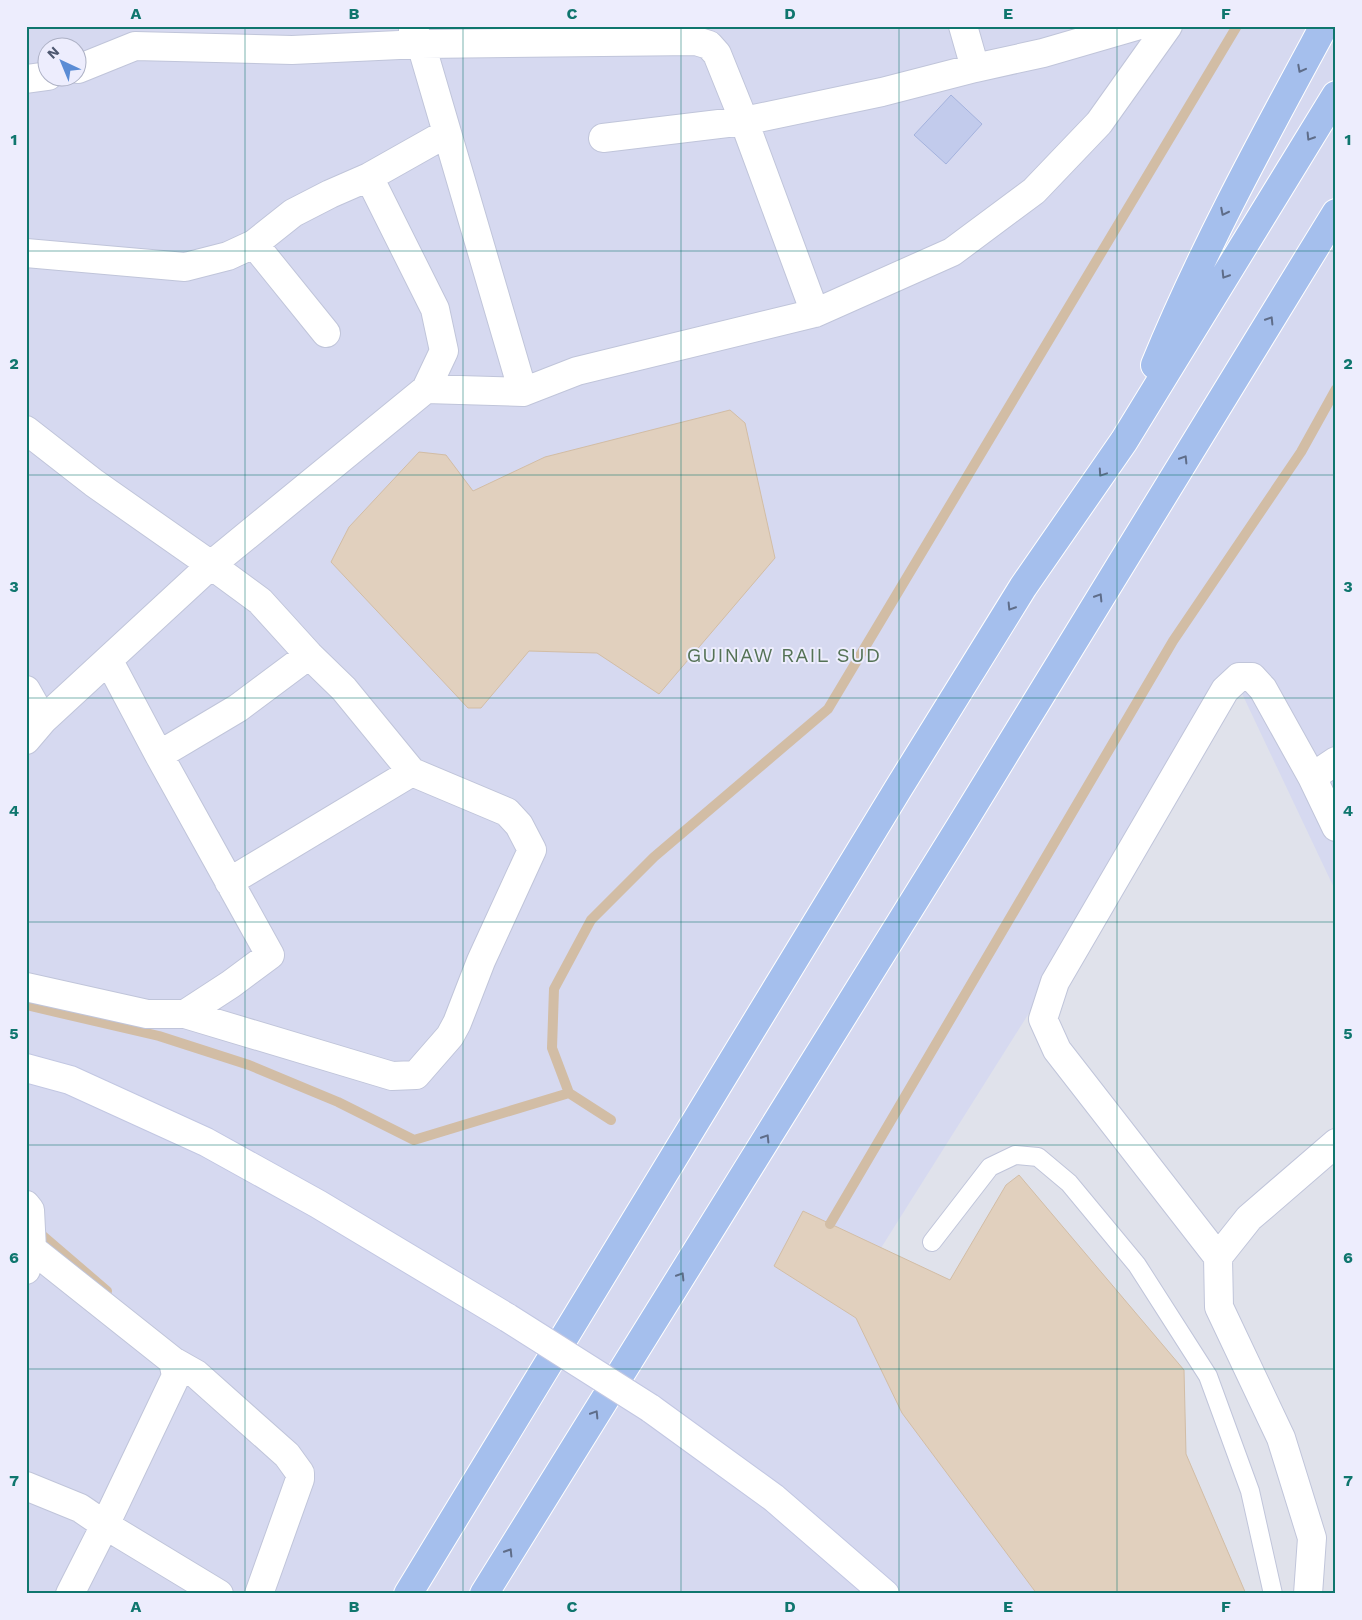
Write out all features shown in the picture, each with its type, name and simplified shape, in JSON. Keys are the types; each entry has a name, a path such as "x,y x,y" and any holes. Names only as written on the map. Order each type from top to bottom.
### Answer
{"highway":[{"path":"1124,441 1171,324 1224,213 1324,26"},
{"path":"408,1594 898,789 1008,612 1124,441 1336,96"},
{"path":"484,1594 960,827 1336,213"}],"street":[{"path":"963,26 975,68"},
{"path":"426,390 523,392 577,371 815,313 952,252 1034,192 1099,123 1168,26"},
{"path":"603,138 744,121 882,92 1043,53 1134,27"},
{"path":"88,63 136,36 292,50 416,35 695,34 717,54 744,121 815,313"},
{"path":"416,35 447,133 523,392"},
{"path":"26,253 185,267 228,256 254,244 293,213 369,177 447,133"},
{"path":"35,730 211,565 426,390 444,351 435,309 369,177"},
{"path":"254,244 326,333"},
{"path":"26,430 94,483 260,601 309,655 344,689 412,772 507,812 519,825 532,850 480,961 457,1023 450,1036 416,1075 392,1076 185,1014 147,1014 26,987"},
{"path":"159,756 238,708 309,655"},
{"path":"109,660 159,756 270,955 231,984 185,1014"},
{"path":"1308,1594 1312,1538 1281,1438 1219,1307 1218,1257 1057,1050 1043,1019 1055,982 1225,690 1240,677 1252,678 1263,689 1312,777 1336,827"},
{"path":"26,690 35,730"},
{"path":"1312,777 1336,762"},
{"path":"229,882 412,772"},
{"path":"26,1068 70,1080 206,1142 318,1204 508,1318 650,1408 774,1498 886,1594"},
{"path":"1218,1257 1249,1218 1336,1143"},
{"path":"26,1205 30,1210 29,1259 173,1361 196,1374 287,1455 300,1473 300,1479 259,1594"},
{"path":"70,1594 176,1376 173,1361"},
{"path":"26,1486 80,1508 219,1594"}],"lane":[{"path":"932,1242 990,1167 1014,1155 1038,1157 1070,1183 1137,1265 1208,1376 1250,1491 1273,1594"}],"shaded area":[{"path":"26,26 1336,26 1336,1594 26,1594"},
{"path":"730,410 745,423 775,558 659,694 597,653 529,651 481,708 468,708 331,562 349,527 419,452 446,455 473,491 545,457"},
{"path":"1237,683 1336,892 1336,1594 1246,1594 1186,1454 1184,1370 1019,1175 1006,1185 950,1280 881,1248"},
{"path":"1019,1175 1184,1370 1186,1454 1246,1594 1037,1594 902,1413 856,1318 774,1266 803,1211 950,1280 1006,1185"}],"building":[{"path":"951,95 982,124 946,164 914,135"}],"waterway":[{"path":"611,1120 569,1093 552,1048 554,989 591,920 654,857 828,709 1237,26"},
{"path":"830,1224 1173,641 1301,452 1336,389"},
{"path":"26,1005 159,1036 249,1065 338,1102 414,1140 569,1093"},
{"path":"36,1230 107,1291"}],"district":[{"name":"GUINAW RAIL SUD","path":"784,655"}]}
